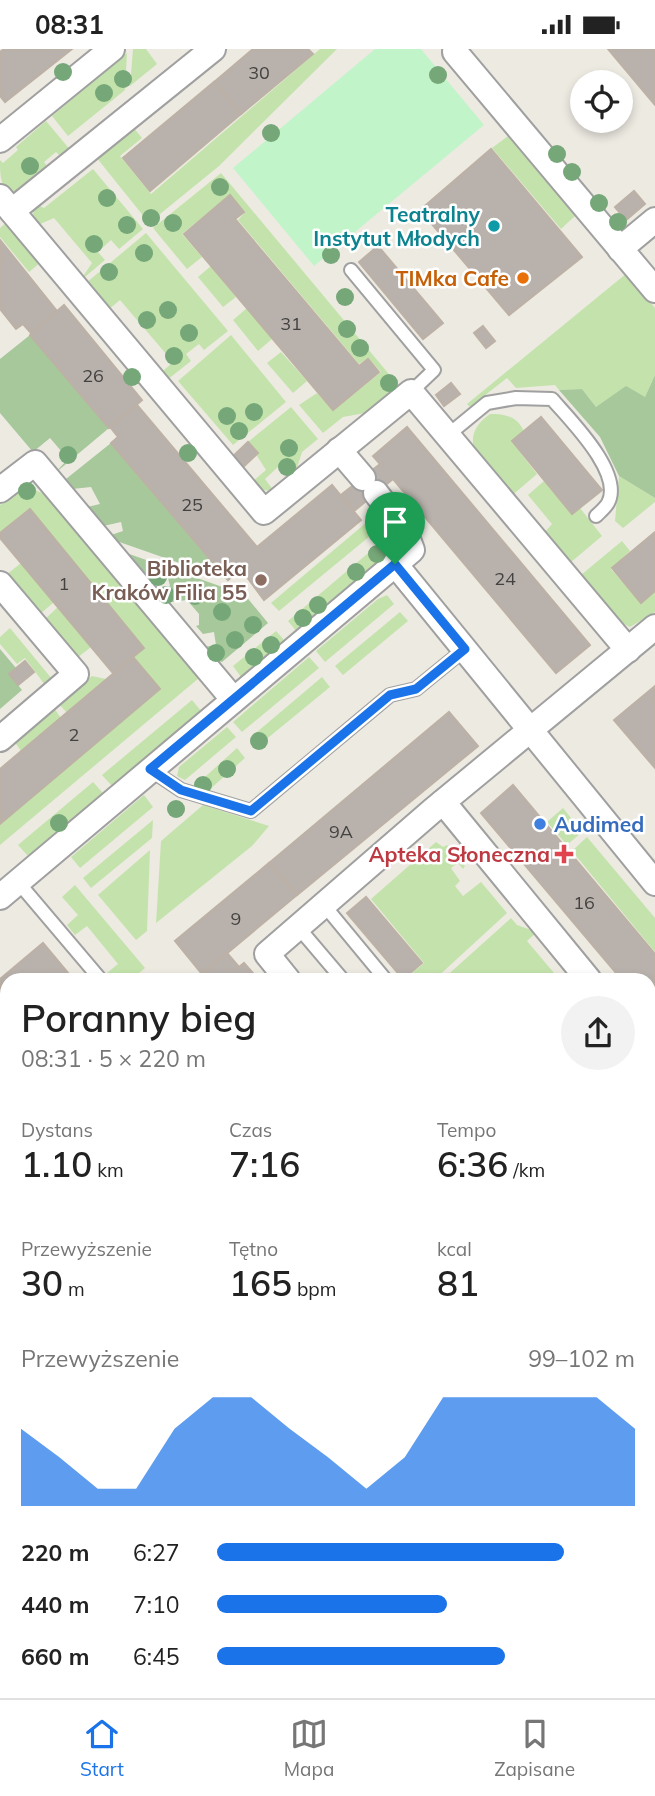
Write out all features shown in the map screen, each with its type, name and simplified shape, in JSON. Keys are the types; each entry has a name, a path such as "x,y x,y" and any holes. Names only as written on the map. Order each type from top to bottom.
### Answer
{"street":[{"path":"0,140 112,49"},
{"path":"213,49 6,204 264,512 411,392 628,650"},
{"path":"455,52 655,290"},
{"path":"620,249 655,220"},
{"path":"9,890 412,550 404,529 339,450"},
{"path":"0,490 35,463 233,699"},
{"path":"395,564 655,883"},
{"path":"0,584 76,674 0,739"},
{"path":"282,973 267,954 443,802 655,627"},
{"path":"443,802 583,973"}],"lane":[{"path":"351,270 434,370 411,392"},
{"path":"448,435 487,403 516,398 552,400 591,444 611,481 609,502 597,516"},
{"path":"150,769 181,790 251,811 390,695 416,689 465,649"},
{"path":"9,890 94,973"},
{"path":"324,905 380,973"},
{"path":"298,927 337,973"}],"green space":[{"path":"133,49 146,49 157,64 130,86"},
{"path":"320,49 337,49 219,166 149,223 96,157 133,127 142,138 120,156 151,194"},
{"path":"375,49 421,49 484,125 314,266 233,168"},
{"path":"127,53 125,90 68,136 52,116"},
{"path":"46,121 72,152 63,159 56,152 44,162 50,170 16,193 7,189 2,181 0,160 3,163 18,150 16,147"},
{"path":"508,136 575,216 561,229 492,148"},
{"path":"93,169 143,229 119,249 111,240 98,252 105,260 80,281 92,263 54,218 38,225 33,214 36,204 44,208"},
{"path":"221,173 398,385 365,413 343,417 323,433 299,405 317,393 333,411 381,372 368,358 359,364 238,220 245,212 230,195 182,234 202,257 187,269 153,228"},
{"path":"7,222 41,262 29,272 0,237 0,228"},
{"path":"146,233 228,331 204,350 199,344 186,354 191,361 167,380 161,373 173,362 120,300 108,310 86,283"},
{"path":"211,266 236,297 223,307 198,277"},
{"path":"627,273 655,308 655,375 645,397 596,407 582,389 559,390 555,385 516,388 507,378 470,407 467,404"},
{"path":"247,308 272,339 258,351 233,320"},
{"path":"30,335 109,428 54,474 68,459 50,438 33,452 0,413 0,359"},
{"path":"231,335 286,402 233,445 178,381"},
{"path":"281,352 307,381 293,393 267,363"},
{"path":"655,375 655,498 619,476 600,437 559,390 582,389 596,407 626,386 645,397"},
{"path":"291,407 318,439 302,452 295,474 279,466 265,479 274,491 263,490 253,481 266,470 248,442"},
{"path":"490,414 510,417 518,422 524,431 512,442 537,474 509,498 483,467 473,446 479,424"},
{"path":"111,443 228,580 105,537 123,531 121,522 99,527 83,508 100,504 91,487 72,489 61,483"},
{"path":"619,476 655,498 655,502 623,528 615,521"},
{"path":"544,481 572,514 580,508 602,536 570,563 545,532 552,524 528,495"},
{"path":"21,489 33,489 46,495 199,678 0,845 0,824 160,689 133,657 144,648 30,509 0,533 0,505"},
{"path":"367,522 376,531 279,611 271,603"},
{"path":"622,541 630,551 611,569 641,603 655,592 655,612 630,627 622,623 581,575"},
{"path":"380,543 390,553 297,632 288,621"},
{"path":"118,550 245,595 268,623 222,662 215,660 204,647 216,645 214,632 203,634 196,626 199,625 199,614 187,600 163,603 153,591 170,586 168,578 146,583"},
{"path":"21,563 54,602 39,615 6,575"},
{"path":"387,595 394,604 325,662 316,651 378,599"},
{"path":"58,607 91,647 77,658 44,620"},
{"path":"400,612 408,621 343,675 335,666"},
{"path":"10,628 52,679 45,685 25,658 17,664 0,644 0,637"},
{"path":"276,631 285,641 241,677 233,666"},
{"path":"0,649 16,668 9,674 22,690 0,709"},
{"path":"309,657 319,668 242,732 233,722"},
{"path":"92,676 106,679 67,713 59,704"},
{"path":"322,677 330,687 258,746 251,737"},
{"path":"192,700 201,711 112,786 102,775"},
{"path":"54,708 61,718 21,751 14,741"},
{"path":"227,727 236,737 185,780 177,776 179,767"},
{"path":"237,748 245,758 209,790 195,786"},
{"path":"93,782 103,793 28,856 18,845"},
{"path":"144,795 153,807 80,868 71,857"},
{"path":"203,805 269,826 252,846 156,923 161,841"},
{"path":"563,808 582,832 567,845 547,822"},
{"path":"153,820 152,838 91,888 83,878"},
{"path":"587,837 655,918 655,952 572,851"},
{"path":"436,842 443,847 447,845 465,866 463,869 458,863 451,868 460,881 455,886 463,896 481,882 507,913 442,973 412,973 424,963 371,899"},
{"path":"150,850 147,931 136,940 98,895"},
{"path":"75,885 145,968 139,973 107,973 118,964 87,926 75,935 67,925 78,915 62,897"},
{"path":"511,918 517,925 537,932 527,941 554,973 450,973"}],"building":[{"path":"4,49 72,49 5,102 0,96 0,52"},
{"path":"253,49 308,49 313,54 241,114 214,82"},
{"path":"608,49 655,49 655,105 633,79 633,70 626,70"},
{"path":"214,82 241,114 150,191 123,158"},
{"name":"Teatralny Instytut Młodych","path":"491,149 582,257 509,315 420,210"},
{"path":"634,191 645,204 626,220 615,207"},
{"path":"230,195 244,212 235,219 359,366 368,359 379,372 333,410 184,234"},
{"path":"0,240 57,311 31,333 23,324 16,329 0,309"},
{"path":"378,246 443,323 423,339 359,262"},
{"path":"64,305 142,400 109,428 30,335"},
{"path":"483,326 495,341 486,348 474,333"},
{"path":"451,383 460,394 444,406 436,395"},
{"path":"137,405 257,547 332,485 361,520 264,600 241,569 228,580 111,443 118,437 110,427"},
{"path":"541,417 602,490 572,514 512,441"},
{"path":"407,427 590,645 556,673 393,479 354,511 341,495 380,464 373,456"},
{"path":"248,442 258,453 241,469 231,458"},
{"path":"30,509 144,648 113,673 0,538 0,533"},
{"path":"655,532 655,591 641,603 612,568"},
{"path":"133,657 160,689 0,824 0,769"},
{"path":"25,661 34,672 18,685 9,674"},
{"path":"655,686 655,768 614,720"},
{"path":"449,712 478,746 297,895 269,863"},
{"path":"513,785 655,954 655,973 616,973 481,813"},
{"path":"269,863 297,895 203,973 175,941"},
{"path":"366,897 422,963 410,973 398,973 347,913"},
{"path":"43,943 68,973 7,973"},
{"path":"227,953 239,967 244,963 253,973 206,973"}],"place":[{"name":"Teatralny Instytut Młodych","path":"494,226"},
{"name":"TIMka Cafe","path":"523,278"},
{"name":"Biblioteka Kraków Filia 55","path":"261,580"},
{"name":"Audimed","path":"540,824"},
{"name":"Apteka Słoneczna","path":"564,854"}],"route":[{"path":"395,564 465,649 416,689 390,695 251,811 181,790 150,769 233,699 395,564"}]}
